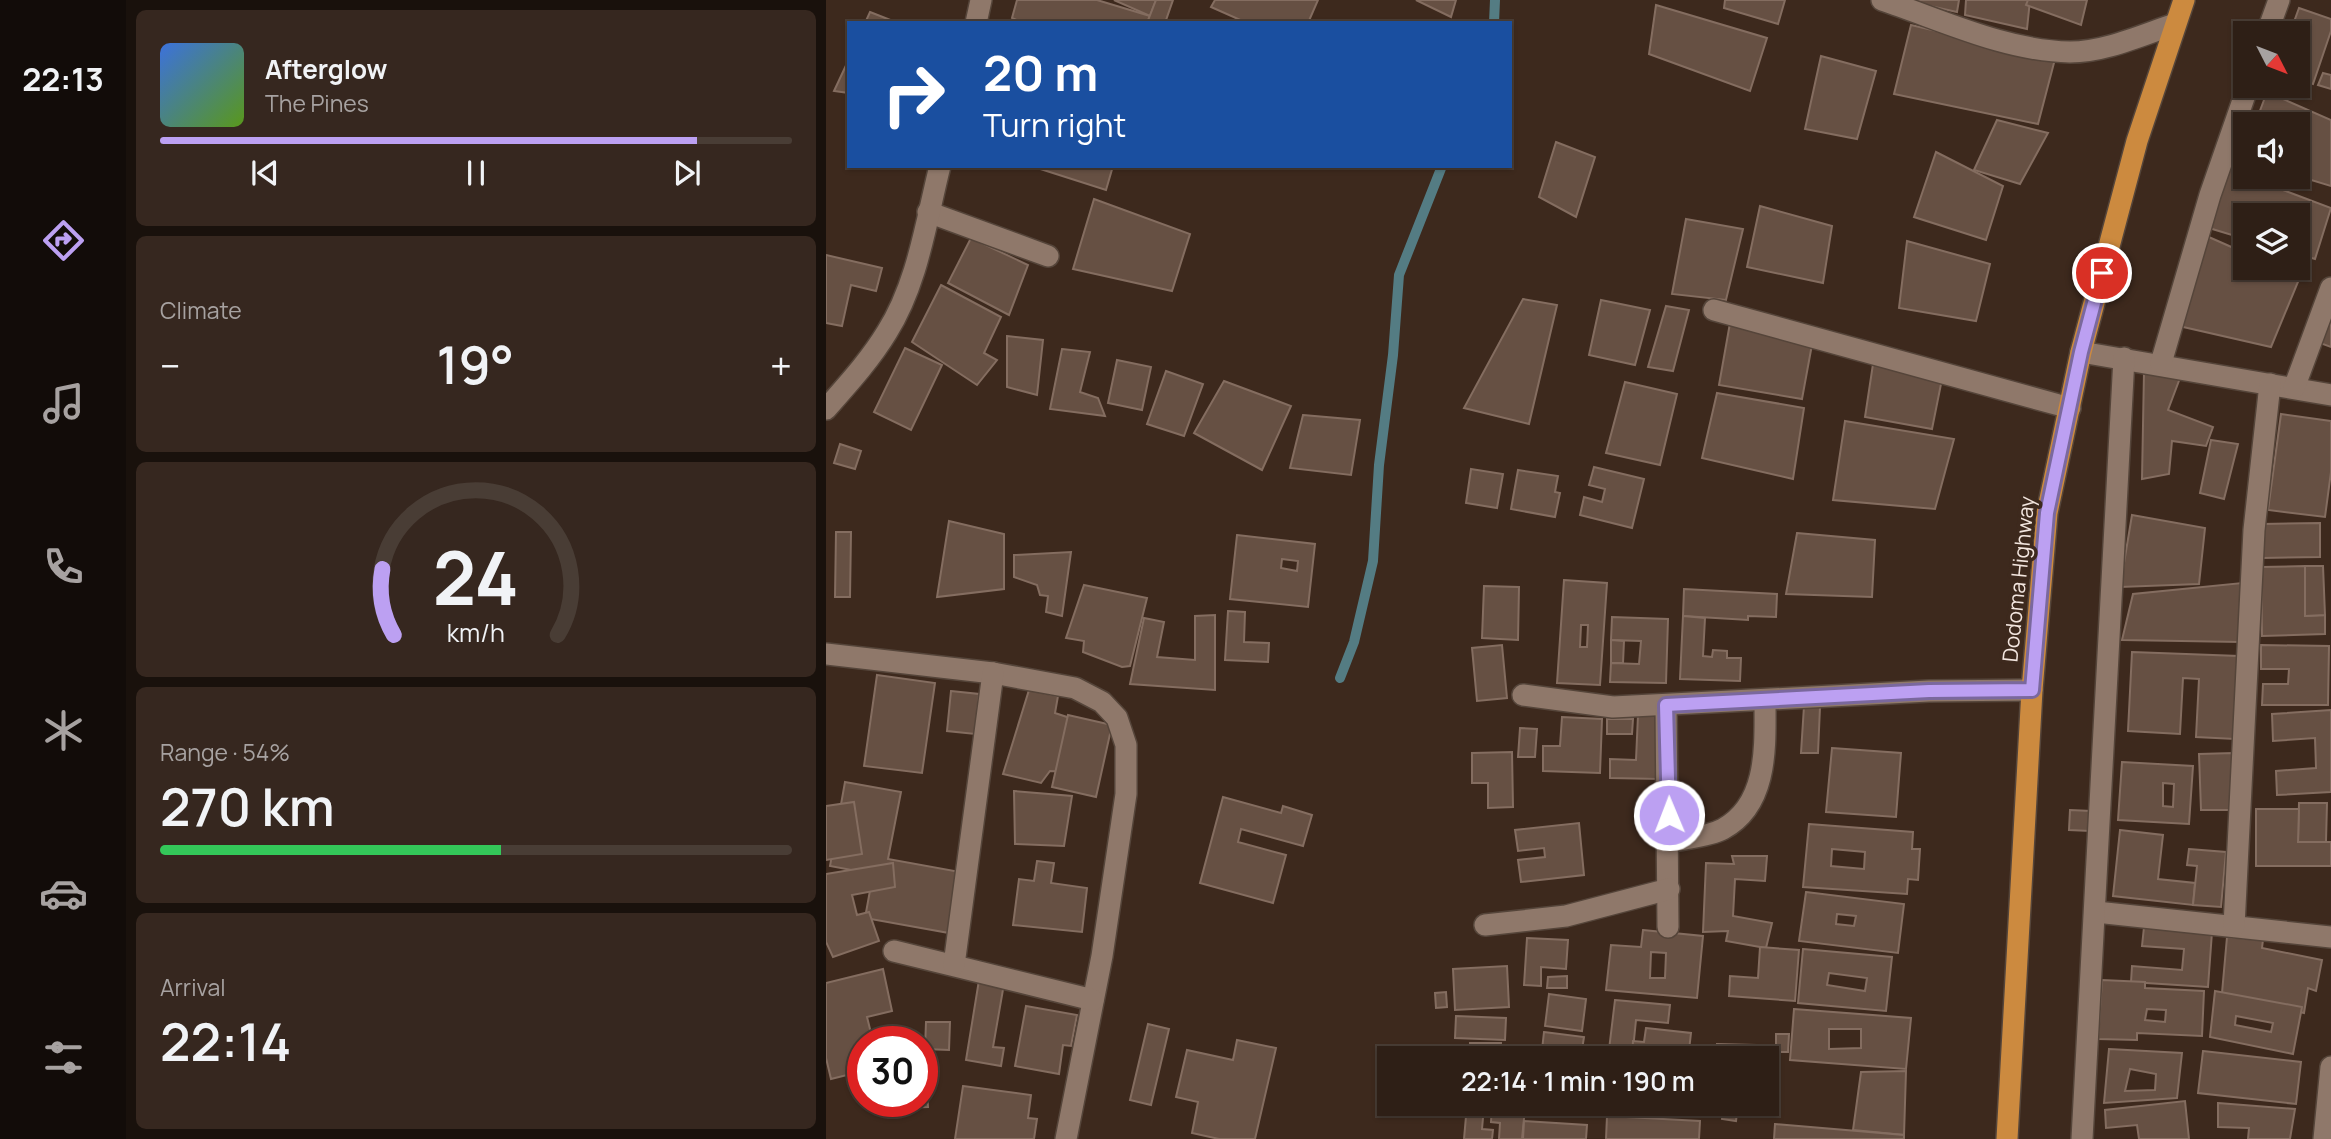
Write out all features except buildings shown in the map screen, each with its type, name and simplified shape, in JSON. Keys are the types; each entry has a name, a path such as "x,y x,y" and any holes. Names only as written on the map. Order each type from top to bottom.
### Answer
{"highway":[{"name":"Dodoma Highway","path":"2007,1139 2032,690 2047,513 2081,352 2137,141 2184,0"}],"street":[{"path":"976,21 981,0"},
{"path":"1882,0 2018,46 2071,52 2115,44 2175,24"},
{"path":"2271,21 2279,0"},
{"path":"2161,363 2210,195 2244,98"},
{"path":"826,409 860,370 888,330 913,274 939,168"},
{"path":"928,212 1048,256"},
{"path":"2294,388 2331,288"},
{"path":"1714,310 2070,408"},
{"path":"2081,352 2161,363 2331,395"},
{"path":"2082,1139 2124,358"},
{"path":"2234,926 2254,530 2270,384"},
{"path":"826,654 993,673 1075,688 1102,702 1117,718 1126,745 1126,794 1116,880 1066,1139"},
{"path":"954,965 993,673"},
{"path":"1523,695 1613,707 1929,691 2032,690"},
{"path":"1669,842 1722,829 1747,807 1760,780 1765,700"},
{"path":"1666,705 1668,926"},
{"path":"1485,925 1566,916 1669,889"},
{"path":"2096,912 2331,937"},
{"path":"894,951 1093,1000"},
{"path":"2324,1139 2331,1067"}],"waterway":[{"path":"1494,21 1495,0"},
{"path":"1340,678 1354,642 1373,561 1379,465 1393,355 1399,275 1441,168"}],"route":[{"path":"1669,815 1666,705 1929,691 2032,690 2047,513 2081,352 2102,273"}]}
